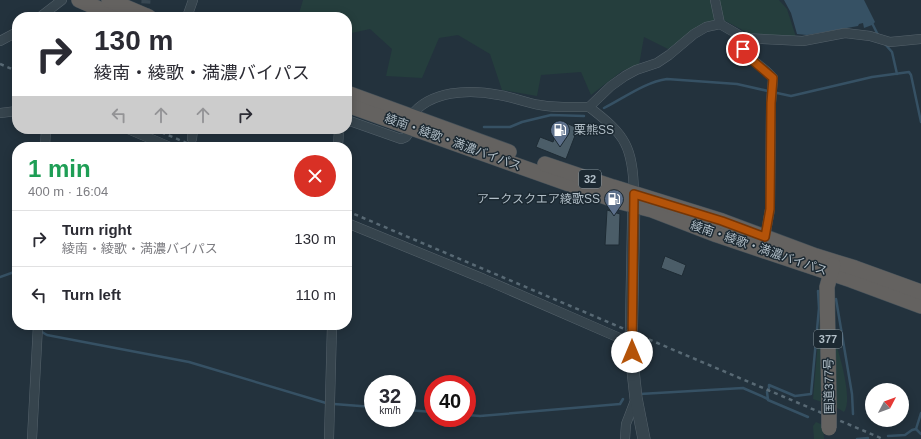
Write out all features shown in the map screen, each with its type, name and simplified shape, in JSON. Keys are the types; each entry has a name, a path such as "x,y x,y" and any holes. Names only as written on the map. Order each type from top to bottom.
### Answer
{"highway":[{"path":"79,0 107,12"},
{"path":"108,0 137,12"},
{"name":"綾南・綾歌・満濃バイパス","path":"352,95 412,122 617,201 634,199 722,221 765,237 832,268 921,306"},
{"name":"綾南・綾歌・満濃バイパス","path":"352,106 412,122"},
{"name":"綾南・綾歌・満濃バイパス","path":"634,199 652,210 717,235 921,292"},
{"name":"国道377号","path":"830,433 827,287 832,268"}],"street":[{"path":"46,12 62,0"},
{"path":"715,0 720,24"},
{"path":"188,12 190,1"},
{"path":"590,107 611,86 625,76 669,55 688,38 706,27 720,24 744,38 803,41 845,33 870,36 890,42 921,39"},
{"path":"0,41 12,35"},
{"path":"744,38 742,45 745,54 773,78 771,103 770,209 765,237"},
{"path":"352,122 401,139 406,137 416,109 441,96 463,92 477,92 499,95 542,106 590,107 619,132 633,164 632,374 644,439"},
{"path":"0,113 12,112"},
{"path":"140,134 158,142"},
{"path":"192,134 192,139"},
{"path":"352,225 484,279 631,343"},
{"path":"32,439 38,330"},
{"path":"329,439 332,330"},
{"path":"625,439 626,424 636,398"}],"green space":[{"path":"303,0 779,0 787,9 796,37 748,33 722,19 694,30 668,49 644,37 639,65 622,71 591,95 581,72 541,75 537,96 502,90 490,54 458,35 439,38 422,78 386,76 392,49 370,29 352,33 352,12 299,12"},
{"path":"820,318 822,402 813,399"},
{"path":"831,330 844,372 846,384 847,406 844,412 834,406"},
{"path":"816,422 823,425 824,439 814,439 813,426"}],"water":[{"path":"784,0 864,0 875,22 864,28 863,23 859,24 858,26 807,35 797,34 791,13"}],"building":[{"path":"564,122 575,127 574,132 576,133 566,159 536,147 540,137 553,142 558,129 561,130"},
{"path":"607,210 620,214 619,245 605,245"},
{"path":"665,256 686,265 682,276 661,268"}],"waterway":[{"path":"872,23 878,35"},
{"path":"885,44 892,52 897,74"},
{"path":"777,93 791,96 872,77 909,72 911,75 921,122"},
{"path":"604,108 651,83 667,79 737,84 768,91"},
{"path":"484,127 510,127 522,122 551,115 584,116"},
{"path":"0,277 12,273"},
{"path":"808,417 768,400 767,392 769,385 795,396 811,394 819,308 818,291"},
{"path":"836,299 852,394 853,414"},
{"path":"42,332 47,335 189,362 326,403"},
{"path":"640,394 743,388 768,399"},
{"path":"476,416 620,404 623,399"},
{"path":"334,404 364,406"},
{"path":"416,411 424,411"},
{"path":"888,436 905,435 916,429 921,413"},
{"path":"916,429 921,434"},
{"path":"857,439 868,438"}],"tunnel":[{"path":"145,12 146,0"}],"railway":[{"path":"0,64 12,69"},
{"path":"166,134 184,142"},
{"path":"352,213 883,439"}],"place":[{"name":"栗熊SS","path":"560,147"},
{"name":"アークスクエア綾歌SS","path":"614,216"}],"route":[{"path":"632,352 632,233 634,194 722,221 765,237 770,209 771,103 773,78 745,54 743,49"}]}
